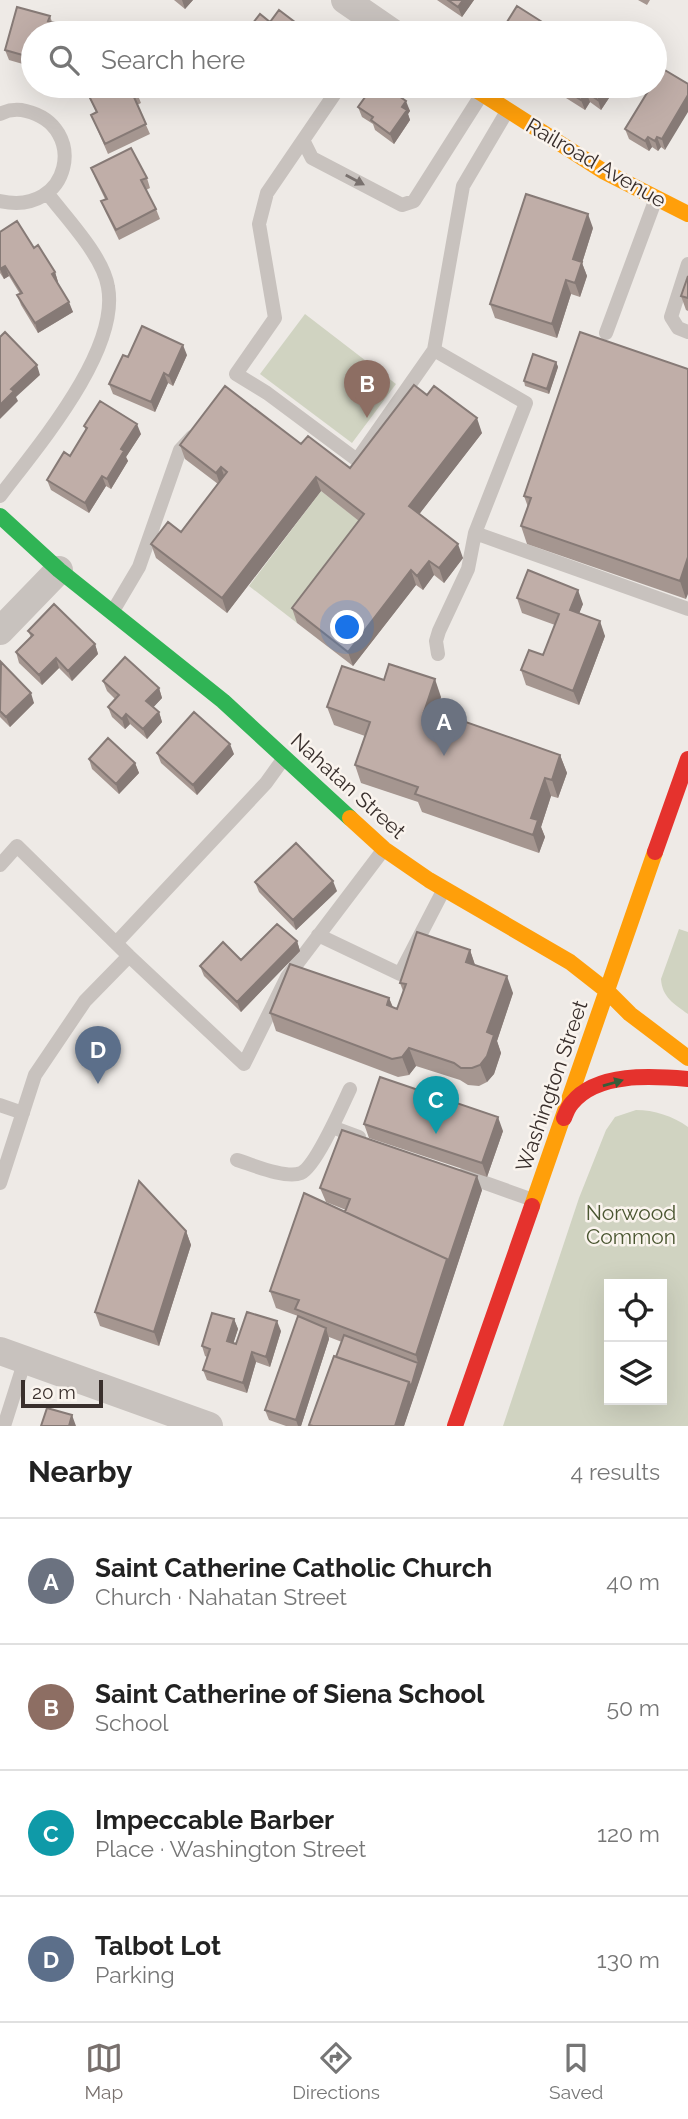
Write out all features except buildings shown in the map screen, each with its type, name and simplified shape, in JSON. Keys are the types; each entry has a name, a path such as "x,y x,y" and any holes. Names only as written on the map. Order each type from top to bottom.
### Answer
{"main road":[{"name":"Railroad Avenue","path":"488,98 640,193 688,214"},
{"name":"Nahatan Street","path":"0,516 59,570 223,701 384,849 570,962 607,991 629,1014 688,1058"},
{"name":"Washington Street","path":"455,1426 688,759"},
{"path":"561,1122 573,1103 590,1091 613,1082 637,1077 688,1079"}],"street":[{"path":"345,0 371,21"},
{"path":"0,631 59,570"},
{"path":"13,1356 209,1426"}],"lane":[{"path":"332,98 267,193 259,224 275,318 234,379 267,393 357,460 434,350 463,187 508,111"},
{"path":"303,140 312,158 402,205 414,201 472,98"},
{"path":"0,114 21,110 37,114 50,123 60,136 65,151 64,167 58,182 48,194 33,202 16,205 0,201"},
{"path":"0,496 61,415 100,348 109,316 108,286 91,249 48,194"},
{"path":"606,333 655,200"},
{"path":"688,264 671,317 678,328 688,332"},
{"path":"434,350 526,403 475,533 468,569 439,631 436,641 438,654"},
{"path":"113,613 139,567 180,450 204,422"},
{"path":"475,533 688,608"},
{"path":"116,943 266,783 284,758"},
{"path":"0,865 17,846 244,1064 286,977 384,849"},
{"path":"318,935 400,974 445,888"},
{"path":"0,1183 35,1075 85,1000 129,956"},
{"path":"237,1160 285,1174 301,1173 311,1164 332,1128 350,1089"},
{"path":"0,1105 23,1113"},
{"path":"332,1128 370,1141"},
{"path":"445,1169 534,1200"},
{"path":"4,1426 13,1356"}],"green space":[{"path":"305,314 396,384 352,443 260,374"},
{"path":"321,491 370,529 297,623 249,586"},
{"path":"679,929 688,932 688,1014 666,995 661,979"},
{"name":"Norwood Common","path":"636,1110 663,1114 688,1127 688,1426 503,1426 579,1198 606,1130 615,1117"}],"traffic: fast":[{"path":"0,516 59,570 223,701 350,818"}],"traffic: slow":[{"path":"489,98 603,171 688,214"},
{"path":"350,818 384,849 429,880 570,962 607,991 630,1014 688,1058"},
{"path":"532,1206 655,852"}],"traffic: jam":[{"path":"655,852 688,759"},
{"path":"564,1118 567,1110 583,1093 610,1081 642,1077 688,1079"},
{"path":"455,1426 532,1206"}],"place":[{"name":"Saint Catherine of Siena School","path":"367,418"},
{"name":"Saint Catherine Catholic Church","path":"444,756"},
{"name":"Talbot Lot","path":"98,1084"},
{"name":"Impeccable Barber","path":"436,1134"}]}
